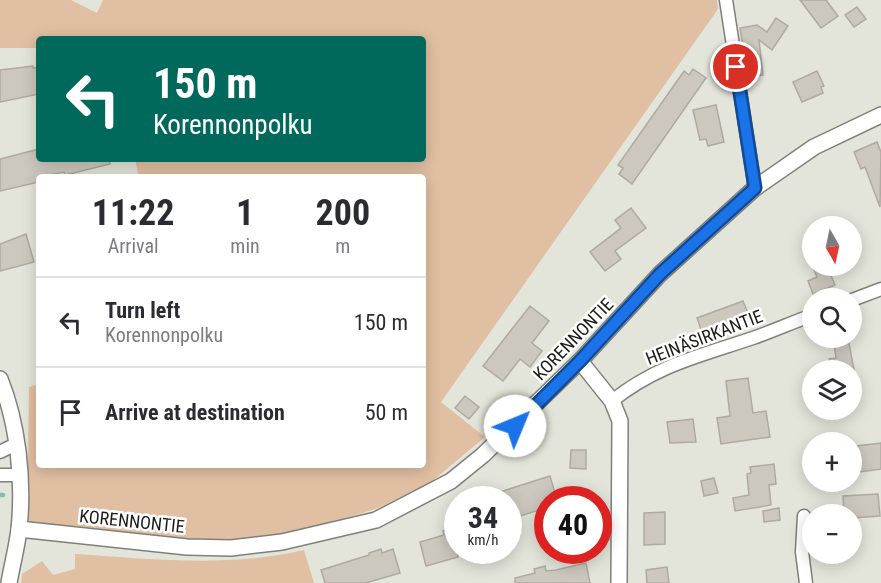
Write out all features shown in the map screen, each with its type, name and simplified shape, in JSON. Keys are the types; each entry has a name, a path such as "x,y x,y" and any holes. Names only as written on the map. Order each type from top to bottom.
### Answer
{"street":[{"path":"726,0 755,188"},
{"name":"KORENNONTIE","path":"19,529 187,547 231,548 282,543 376,520 451,481 515,426 580,361 660,274 755,188 814,147 881,115"},
{"path":"862,296 881,289"},
{"name":"HEINÄSIRKANTIE","path":"612,401 635,383 673,364 802,319"},
{"path":"580,361 612,401 620,421 619,583"},
{"path":"0,379 10,411 19,475 19,529 9,583"},
{"path":"0,452 16,444"},
{"path":"0,475 19,475"},
{"path":"804,564 806,583"}],"shaded area":[{"path":"0,0 71,0 97,13 103,0 717,0 718,9 441,402 485,437 430,483 378,508 309,530 234,541 231,548 27,530 29,387 36,385 36,468 426,468 426,174 138,174 136,162 426,162 426,36 36,36 36,48 0,48"},
{"path":"304,550 314,583 21,583 22,574 42,561 53,575 75,569 75,554 190,561 247,559"}],"building":[{"path":"800,0 826,0 838,16 821,28"},
{"path":"857,7 866,19 854,27 845,15"},
{"path":"776,18 788,26 772,50 759,40 763,75 748,77 740,28 757,25 767,32"},
{"path":"36,68 36,95 0,102 0,70"},
{"path":"693,69 706,78 632,184 619,174 623,168 618,165 684,71 689,75"},
{"path":"817,71 824,86 821,87 823,93 802,102 793,82"},
{"path":"716,105 724,142 708,146 706,139 700,140 693,110"},
{"path":"877,142 881,152 880,207 865,167 861,169 854,152"},
{"path":"36,150 36,162 110,162 110,164 69,174 64,172 36,174 36,183 0,191 0,159"},
{"path":"631,208 646,228 615,251 621,259 605,271 590,252 621,228 615,220"},
{"path":"26,234 34,262 0,271 0,244"},
{"path":"831,276 835,285 828,288 811,288 808,281 817,277"},
{"path":"743,301 750,318 703,335 697,318"},
{"path":"530,306 549,321 532,343 542,351 530,367 520,359 503,381 483,366"},
{"path":"834,348 850,348 852,360 829,360 836,358"},
{"path":"748,378 753,413 766,411 770,437 721,444 717,418 730,416 726,381"},
{"path":"465,396 479,407 469,419 455,408"},
{"path":"693,419 696,442 670,443 667,422"},
{"path":"881,443 881,469 862,472 862,445"},
{"path":"571,450 586,450 586,469 570,468"},
{"path":"774,464 776,484 769,485 771,505 735,511 733,498 749,495 747,474 751,473 750,467"},
{"path":"550,476 553,486 534,486 534,512 522,515 522,486 519,486"},
{"path":"714,478 718,493 704,496 701,481"},
{"path":"878,494 880,516 862,517 862,504 843,504 843,496"},
{"path":"779,508 780,520 764,522 763,511"},
{"path":"665,512 665,544 644,545 644,513"},
{"path":"444,535 444,561 426,566 420,542"},
{"path":"381,549 382,553 393,549 400,573 366,583 325,583 321,570"},
{"path":"586,564 590,583 515,583 515,578 535,573 534,569 545,566 546,571"},
{"path":"667,567 669,583 647,583 646,570"}],"route":[{"path":"515,426 580,361 660,274 755,188 736,67"}]}
